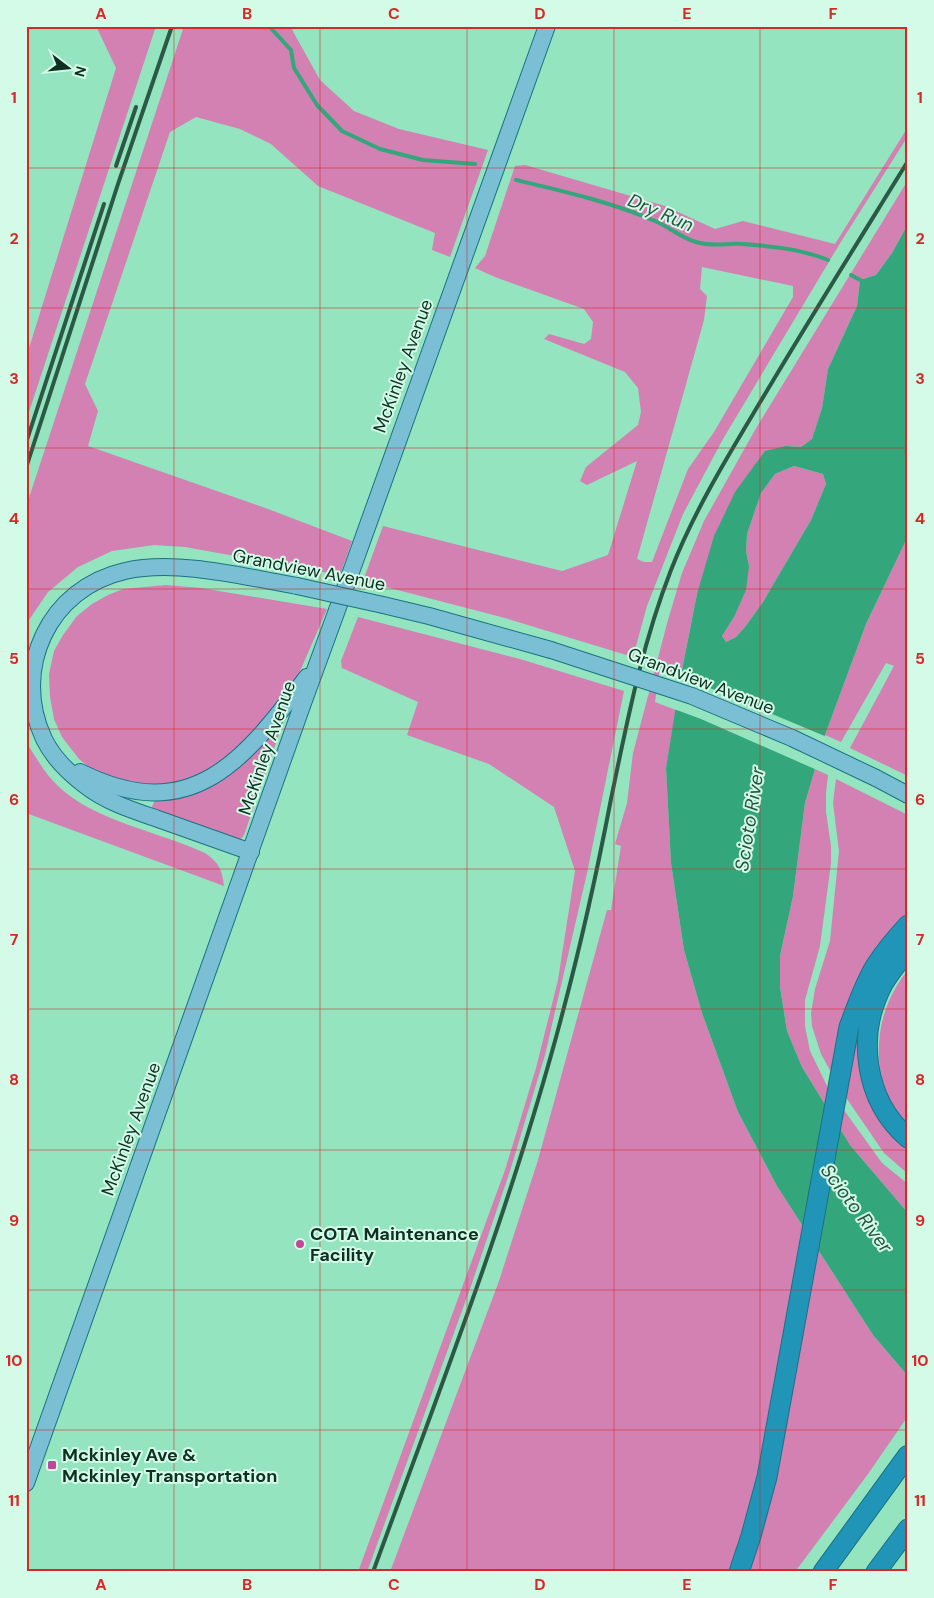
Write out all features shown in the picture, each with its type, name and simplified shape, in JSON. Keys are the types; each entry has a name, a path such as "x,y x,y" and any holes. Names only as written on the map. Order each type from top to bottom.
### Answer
{"highway":[{"path":"738,1572 751,1536 767,1476 850,1027 862,994 875,967 908,925"},
{"path":"908,950 893,969 874,1003 870,1021 867,1054 877,1097 886,1114 898,1130 908,1138"},
{"path":"823,1572 908,1455"},
{"path":"876,1572 908,1529"}],"main road":[{"name":"McKinley Avenue","path":"26,1483 547,26"},
{"name":"Grandview Avenue","path":"251,852 148,815 88,788 60,762 44,740 33,709 32,671 41,640 49,623 83,588 112,574 128,570 178,567 297,586 429,616 551,650 692,696 792,738 908,795"},
{"path":"60,762 98,781 122,790 161,794 180,790 198,783 228,766 239,756 275,718 320,660"}],"shaded area":[{"path":"96,26 156,26 26,421 26,358 116,68"},
{"path":"184,26 290,26 320,80 354,111 399,129 488,150 450,257 432,250 435,233 318,186 271,144 240,129 196,117 170,132 85,384 98,411 88,446 268,509 352,541 340,575 185,547 154,545 112,551 78,567 48,592 29,620 26,629 26,507"},
{"path":"908,127 908,136 839,245 723,439 683,514 647,606 633,657 505,618 363,581 383,526 562,571 608,555 637,461 587,485 580,481 586,467 638,425 641,412 638,388 625,372 544,339 549,334 584,344 591,339 593,322 584,309 475,268 485,256 515,166 525,165 665,206 715,229 743,221 835,244","holes":["702,267 793,286 793,297 714,432 688,469 652,562 644,562 637,559 704,320 707,296 700,289"]},
{"path":"908,180 908,224 892,253 876,275 860,280 857,306 828,369 822,408 812,439 801,447 786,446 697,594 681,675 660,668 655,702 676,710 666,768 671,863 684,950 702,1013 738,1112 777,1186 873,1335 908,1376 908,1416 868,1474 795,1572 746,1572 795,1269 776,1384 753,1498 730,1572 390,1572 499,1281 538,1160 607,910 611,910 621,846 615,844 627,803 633,753 682,573 704,521 755,430"},
{"path":"794,466 823,474 826,484 811,520 763,602 736,637 726,642 722,636 734,617 749,566 746,551 747,534 761,493 775,474"},
{"path":"908,536 908,776 850,748 894,666 886,663 841,742 825,735 866,624"},
{"path":"166,585 201,588 327,609 301,669 286,695 235,753 190,782 137,788 95,772 79,759 62,737 54,719 50,697 49,674 54,651 63,635 77,616 92,604 123,589"},
{"path":"358,617 520,659 624,691 587,873 545,1055 510,1171 471,1286 367,1572 358,1572 505,1170 536,1068 558,980 575,871 554,807 489,764 407,735 418,702 342,668 341,661"},
{"path":"278,724 282,725 244,835 240,840 151,809 156,798 177,796"},
{"path":"26,742 49,776 73,798 108,817 205,853 219,867 224,886 26,813"},
{"path":"815,769 828,775 826,812 831,846 831,863 820,946 805,1000 805,1026 810,1051 828,1088 882,1163 908,1184 908,1213 850,1145 802,1067 787,1031 780,987 780,956 793,896 805,803"},
{"path":"836,779 908,815 908,916 845,1014 831,1072 821,1054 812,1026 811,1013 815,989 830,941 839,851 833,803"},
{"path":"908,970 908,1124 894,1107 885,1088 880,1068 879,1047 881,1027 887,1006 896,987"},
{"path":"860,1020 861,1035 908,1147 908,1174 884,1153 845,1096"}],"water":[{"name":"Scioto River","path":"908,224 908,536 866,624 825,735 805,803 793,896 780,956 780,987 787,1031 802,1067 850,1145 908,1213 908,1376 873,1335 777,1186 738,1112 702,1013 684,950 671,863 666,768 681,675 697,594 714,536 735,492 765,451 786,446 801,447 812,439 822,408 828,369 857,306 860,280 876,275 892,253","holes":["794,466 823,474 826,484 811,520 763,602 736,637 726,642 722,636 734,617 746,590 749,566 746,551 747,534 761,493 775,474"]}],"pier":[{"path":"679,675 827,737 817,770 674,709"}],"waterway":[{"name":"Dry Run","path":"269,26 291,50 294,68 317,105 342,131 380,149 423,160 475,164"},
{"name":"Dry Run","path":"516,180 621,208 655,221 686,238 702,243 775,247 807,253 828,260"},
{"name":"Dry Run","path":"851,275 862,281"}],"railway":[{"path":"26,468 118,184 172,26"},
{"path":"116,166 136,107"},
{"path":"373,1572 474,1296 521,1156 542,1086 582,935 636,683 643,655 671,570 703,500 729,455 908,161"},
{"path":"26,443 104,204"}],"place":[{"name":"COTA Maintenance Facility","path":"300,1244"},
{"name":"Mckinley Ave & Mckinley Transportation","path":"52,1465"}]}
